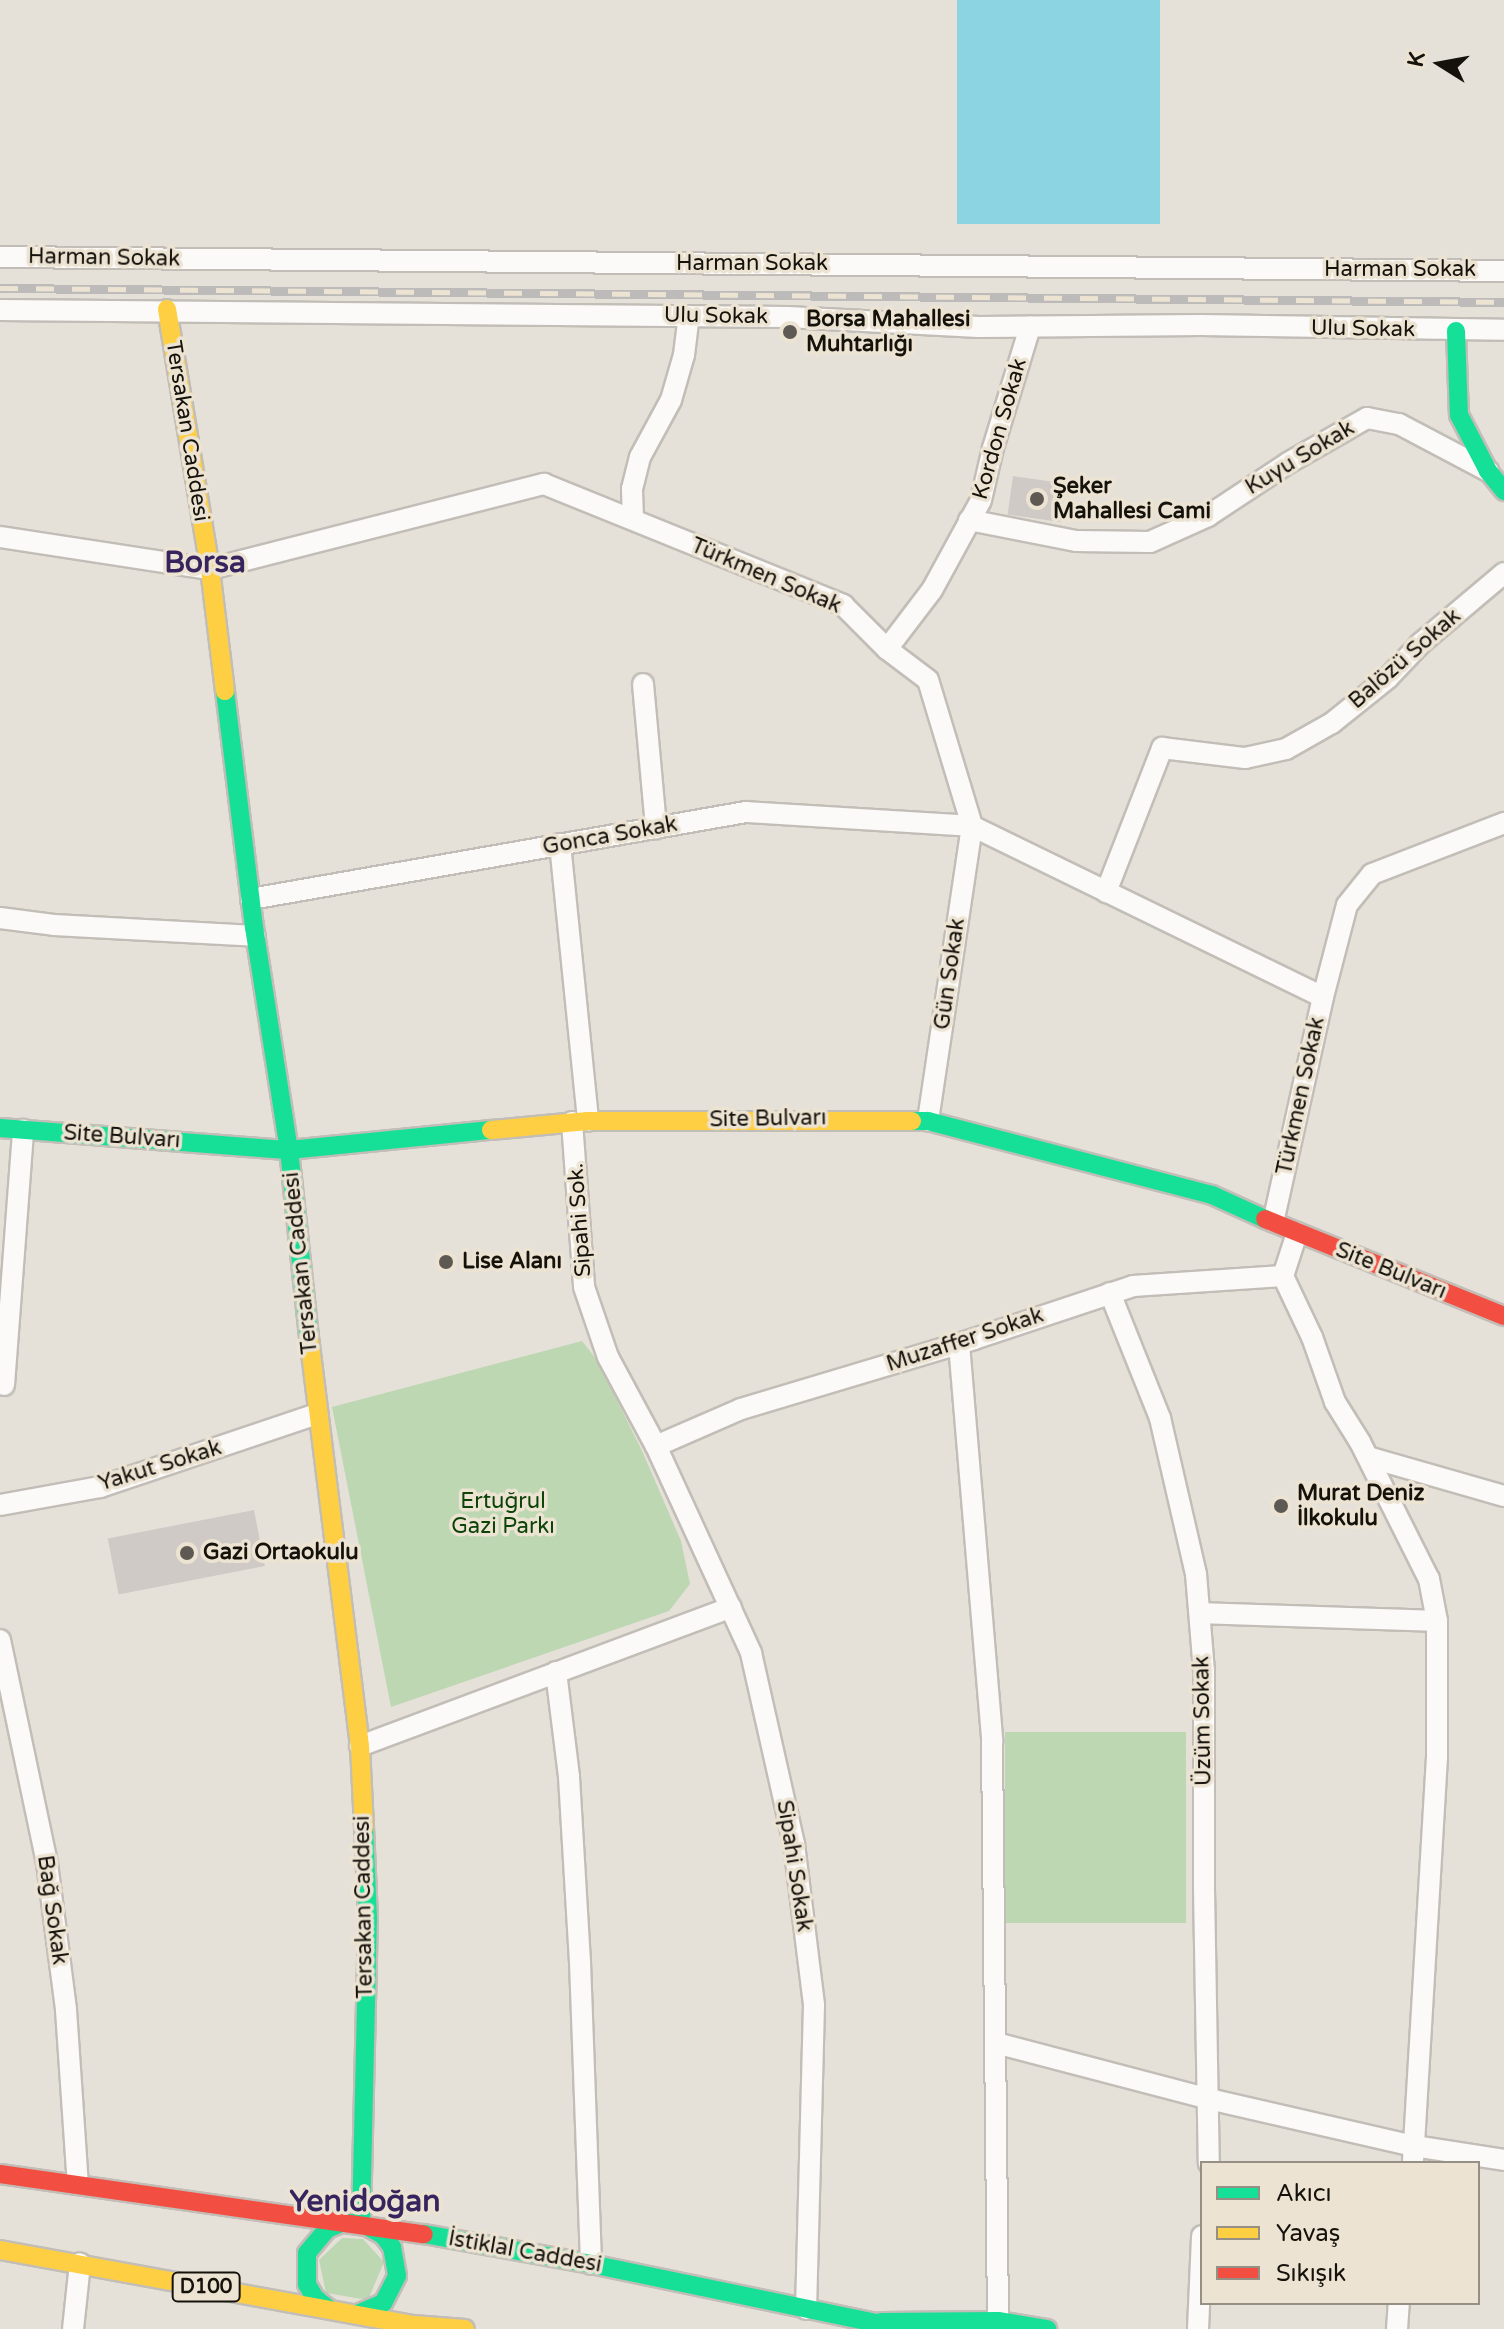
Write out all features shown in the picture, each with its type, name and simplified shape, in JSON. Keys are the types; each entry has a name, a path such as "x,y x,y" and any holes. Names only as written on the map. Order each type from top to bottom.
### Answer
{"main road":[{"name":"Tersakan Caddesi","path":"167,309 210,569 255,936 289,1150 317,1414 360,1746 368,1918 361,2223"},
{"path":"1456,331 1459,415 1488,471 1504,491"},
{"name":"Site Bulvarı","path":"0,1128 289,1150 580,1122 928,1121 1212,1195 1297,1233 1504,1316"},
{"name":"İstiklal Caddesi","path":"0,2174 361,2223 591,2264 904,2329"},
{"path":"341,2223 361,2223 383,2235 392,2247 397,2276 383,2303 345,2316 315,2298 307,2284 307,2253 327,2229 341,2223"},
{"name":"D100","path":"0,2250 345,2316 465,2329"},
{"path":"870,2322 998,2321 1047,2329"}],"street":[{"name":"Harman Sokak","path":"0,257 1504,271"},
{"name":"Ulu Sokak","path":"0,310 167,309 457,316 689,316 1030,327 1201,325 1504,330"},
{"path":"633,519 632,489 640,457 671,400 684,355 689,316"},
{"name":"Kordon Sokak","path":"887,649 932,590 981,500 993,448 1030,327"},
{"name":"Kuyu Sokak","path":"969,520 1076,541 1150,542 1208,516 1288,463 1367,418 1399,424 1488,471"},
{"name":"Türkmen Sokak","path":"210,569 544,484 843,605 887,649 928,680 972,826 1323,997 1273,1222"},
{"path":"0,537 210,569"},
{"name":"Balözü Sokak","path":"1106,892 1162,748 1245,758 1286,749 1332,723 1388,678 1420,644 1504,573"},
{"path":"643,684 656,828"},
{"name":"Gonca Sokak","path":"251,899 746,812 972,826"},
{"path":"1323,997 1347,905 1372,874 1504,823"},
{"name":"Gün Sokak","path":"928,1121 972,826"},
{"name":"Sipahi Sok.","path":"560,844 580,1122 584,1287 608,1357 656,1446"},
{"path":"0,918 54,925 255,936"},
{"path":"4,1385 23,1130"},
{"path":"1297,1233 1283,1276 1312,1337 1335,1402 1368,1457 1429,1579 1437,1621 1437,1757 1413,2154"},
{"name":"Muzaffer Sokak","path":"656,1446 741,1409 959,1344 1133,1286 1283,1276"},
{"name":"Üzüm Sokak","path":"1110,1293 1160,1418 1196,1574 1204,1671 1209,2161"},
{"path":"959,1344 992,1741 998,2321"},
{"name":"Yakut Sokak","path":"0,1505 100,1487 317,1414"},
{"name":"Sipahi Sokak","path":"656,1446 751,1653 794,1844 814,2005 806,2309"},
{"path":"1368,1457 1504,1496"},
{"path":"360,1746 731,1607"},
{"path":"1200,1613 1437,1621"},
{"name":"Bağ Sokak","path":"0,1640 47,1863 66,2010 78,2184"},
{"path":"556,1672 569,1777 591,2264"},
{"path":"996,2043 1413,2154 1504,2160"},
{"path":"73,2329 80,2263"},
{"path":"1198,2329 1200,2282"},
{"path":"1397,2329 1399,2305"}],"green space":[{"name":"Ertuğrul Gazi Parkı","path":"582,1341 597,1360 643,1453 681,1541 690,1584 669,1611 391,1707 332,1407"},
{"path":"1005,1732 1186,1732 1186,1923 1005,1923"},
{"path":"342,2238 363,2239 384,2262 368,2300 326,2293 319,2260"}],"water":[{"path":"957,0 1160,0 1160,224 957,224"}],"building":[{"name":"Şeker Mahallesi Cami","path":"1013,476 1065,483 1060,522 1008,515"},
{"name":"Gazi Ortaokulu","path":"254,1510 265,1566 119,1594 108,1538"}],"railway":[{"path":"0,288 1504,302"}],"traffic: fast":[{"path":"1456,331 1459,415 1488,471 1504,491"},
{"path":"225,691 254,927 289,1150 309,1337"},
{"path":"912,1121 928,1121 1212,1195 1265,1219"},
{"path":"0,1128 289,1150 491,1130"},
{"path":"361,2223 368,1918 364,1828"},
{"path":"329,2309 315,2298 307,2284 307,2253 327,2229 341,2223 361,2223 383,2235 392,2247 397,2276 383,2303 357,2314"},
{"path":"424,2234 591,2264 904,2329"},
{"path":"881,2322 998,2321 1047,2329"}],"traffic: slow":[{"path":"167,309 210,569 225,691"},
{"path":"491,1130 588,1121 912,1121"},
{"path":"309,1337 360,1746 364,1828"},
{"path":"0,2250 413,2325 465,2329"}],"traffic: jam":[{"path":"1265,1219 1504,1316"},
{"path":"0,2174 424,2234"}],"place":[{"name":"Borsa Mahallesi Muhtarlığı","path":"790,332"},
{"name":"Şeker Mahallesi Cami","path":"1037,499"},
{"name":"Lise Alanı","path":"446,1262"},
{"name":"Murat Deniz İlkokulu","path":"1281,1506"},
{"name":"Gazi Ortaokulu","path":"187,1553"}],"district":[{"name":"Borsa","path":"205,563"},
{"name":"Yenidoğan","path":"365,2202"}]}
